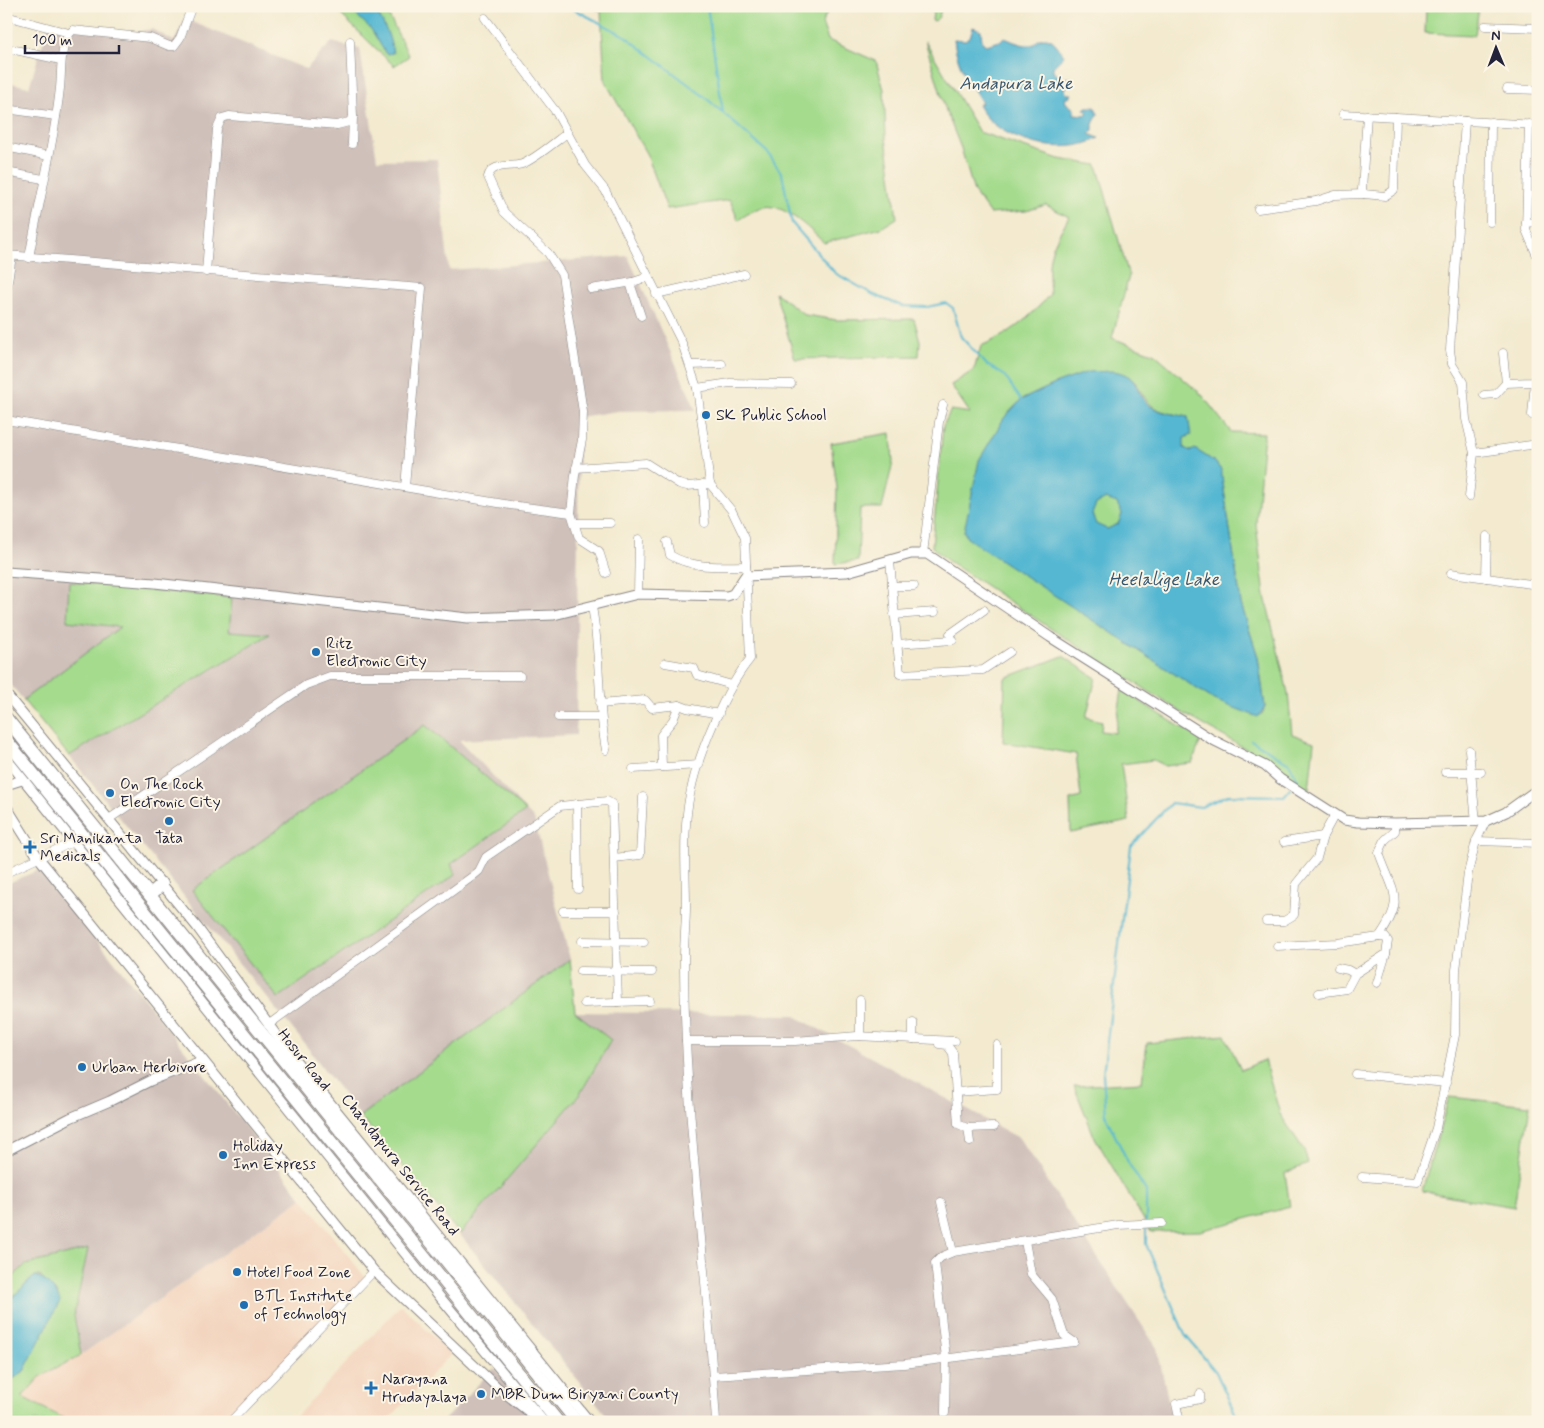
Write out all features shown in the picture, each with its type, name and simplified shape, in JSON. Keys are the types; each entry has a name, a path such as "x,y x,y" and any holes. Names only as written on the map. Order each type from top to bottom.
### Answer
{"highway":[{"name":"Hosur Road","path":"6,718 577,1422"},
{"name":"Hosur Road","path":"6,740 393,1228 558,1422"},
{"path":"150,895 159,880"}],"street":[{"path":"29,258 56,116 61,60 69,33 73,30 150,38 169,46 174,46 180,38 192,6"},
{"path":"6,16 69,33"},
{"path":"484,18 556,112 585,165 604,190 682,343 697,388 707,484 705,523"},
{"path":"1485,26 1538,28"},
{"path":"350,41 353,117 352,144"},
{"path":"6,48 61,60"},
{"path":"1507,89 1538,90"},
{"path":"6,109 56,116"},
{"path":"1343,114 1538,125"},
{"path":"1364,194 1362,189 1367,115"},
{"path":"1258,208 1316,201 1335,195 1364,194 1385,196 1394,190 1396,116"},
{"path":"206,272 217,130 222,118 337,125 350,122 353,117"},
{"path":"1465,121 1450,350 1452,364 1463,382 1466,419 1474,453 1469,497"},
{"path":"1490,222 1491,122"},
{"path":"1529,124 1526,230 1538,258"},
{"path":"568,133 522,164 490,170 488,177 504,212 548,253 562,275 583,412 582,440 576,468 571,513 579,538 599,551 606,573"},
{"path":"6,147 49,156"},
{"path":"6,172 43,179"},
{"path":"1526,223 1538,222"},
{"path":"6,293 9,256 422,288 405,487"},
{"path":"656,294 744,274"},
{"path":"591,289 632,282 648,277"},
{"path":"632,282 631,286 641,316"},
{"path":"1503,353 1506,383"},
{"path":"690,365 722,364"},
{"path":"1532,415 1535,382 1538,372"},
{"path":"1484,394 1496,394 1506,383 1535,382"},
{"path":"697,388 730,383 791,384"},
{"path":"923,554 939,422 943,405"},
{"path":"6,420 571,513"},
{"path":"1474,453 1538,444"},
{"path":"576,468 646,463 679,484 687,486 707,484"},
{"path":"707,484 732,511 745,538 745,576 750,659 736,676 699,765 691,789 686,825 684,956 686,1041 716,1422"},
{"path":"575,523 610,523"},
{"path":"1486,578 1487,536"},
{"path":"638,539 638,594"},
{"path":"667,542 670,555 682,562 698,566 746,566"},
{"path":"745,576 847,572 911,554 923,554 940,561 1050,637 1203,734 1265,766 1280,779 1335,814 1358,822 1486,821 1506,812 1538,789"},
{"path":"890,561 898,671 903,674 983,670 1010,652"},
{"path":"6,572 156,583 468,618 554,615 638,594 727,596 733,594 745,576"},
{"path":"1451,573 1538,585"},
{"path":"892,586 914,586"},
{"path":"592,607 597,636 600,717 606,750"},
{"path":"896,644 952,640 950,634 984,610"},
{"path":"894,616 935,612"},
{"path":"665,663 694,668 697,675 732,685"},
{"path":"109,819 306,685 330,676 520,676"},
{"name":"Chandapura Service Road","path":"6,694 159,880 268,1025 590,1422"},
{"path":"600,704 645,700 652,708 679,705 719,714"},
{"path":"662,767 661,735 673,720 679,705"},
{"path":"558,717 600,717"},
{"path":"1469,750 1476,822"},
{"path":"6,758 22,780 393,1228 462,1324 543,1421"},
{"path":"633,769 699,765"},
{"path":"1445,772 1481,772"},
{"path":"6,785 22,780"},
{"path":"614,858 640,855 643,796"},
{"path":"268,1025 473,876 479,871 486,857 560,806 577,804 610,802 614,858 618,1002"},
{"path":"577,804 578,889"},
{"path":"6,806 38,857 201,1061 374,1271 497,1387 530,1414 543,1421"},
{"path":"1266,921 1284,921 1294,915 1296,884 1314,862 1323,836 1335,814"},
{"path":"1362,1177 1418,1181 1436,1128 1455,1035 1456,970 1468,873 1476,841 1486,821"},
{"path":"1379,936 1395,910 1396,900 1393,888 1379,854 1384,840 1395,831 1395,823"},
{"path":"1284,842 1323,836"},
{"path":"1476,841 1538,842"},
{"path":"6,873 74,842"},
{"path":"563,911 616,911"},
{"path":"1277,946 1338,943 1379,936 1385,937 1388,940 1386,954 1377,983"},
{"path":"582,941 644,942"},
{"path":"1319,993 1347,989 1355,974 1386,954"},
{"path":"1338,968 1355,974"},
{"path":"580,971 652,972"},
{"path":"860,1000 861,1036 867,1042 947,1045 953,1053 958,1124 968,1128 994,1127"},
{"path":"584,1002 650,1001"},
{"path":"913,1022 913,1039"},
{"path":"686,1041 796,1041 861,1036 955,1041"},
{"path":"956,1092 997,1089 997,1044"},
{"path":"6,1151 70,1118 150,1081 201,1061"},
{"path":"1356,1074 1446,1082"},
{"path":"968,1128 970,1142"},
{"path":"941,1202 953,1252"},
{"path":"945,1413 946,1358 935,1263 941,1257 953,1252 1118,1225 1162,1223"},
{"path":"713,1376 904,1364 1074,1342 1064,1335 1052,1300 1031,1274 1025,1241"},
{"path":"230,1422 374,1271"},
{"path":"1180,1422 1176,1404 1200,1399 1200,1394"}],"shaded area":[{"path":"185,19 306,69 332,42 360,49 377,160 437,159 449,270 628,256 696,410 618,411 579,417 576,735 459,740 534,819 570,959 575,1012 793,1015 1019,1138 1157,1348 1173,1422 612,1422 363,1115 360,1116 300,1038 6,679 6,82 29,87 49,23 132,33 152,29 174,41"},
{"path":"41,869 302,1198 81,1355 74,1315 88,1249 25,1265 6,1284 6,884"},
{"name":"BTL Institute of Technology","path":"302,1198 365,1277 224,1422 71,1422 22,1397 40,1377 81,1355"},
{"name":"Narayana Hrudayalaya","path":"401,1305 451,1354 386,1422 291,1422"},
{"path":"494,1368 539,1422 442,1422"}],"green space":[{"path":"332,6 384,6 409,56 394,66"},
{"path":"588,6 830,6 822,23 828,40 876,61 884,90 886,138 897,218 881,228 824,243 794,217 774,207 760,208 738,220 730,200 667,209 647,155 605,81 601,11"},
{"path":"934,6 942,6 939,17 935,21 932,20"},
{"path":"1426,6 1479,6 1475,35 1425,33"},
{"path":"925,41 979,132 1059,159 1097,165 1129,276 1112,338 1155,354 1202,395 1231,432 1264,433 1256,524 1265,596 1288,693 1292,734 1314,742 1309,790 1260,757 1181,712 1059,634 947,560 932,547 943,426 951,410 970,413 951,385 974,370 981,346 1019,324 1035,311 1050,294 1049,261 1053,246 1069,217 1046,205 1026,211 990,214 974,192 961,148 946,111","holes":["1135,381 1145,398 1155,408 1188,417 1188,435 1183,440 1184,448 1188,451 1196,450 1215,462 1221,470 1241,604 1258,657 1265,707 1262,714 1214,700 968,538 964,532 1004,418 1021,400 1057,383"]},
{"path":"775,292 805,315 837,320 914,319 920,341 919,356 795,359"},
{"path":"891,433 893,462 882,508 860,508 858,561 835,564 837,488 831,443"},
{"path":"1107,499 1113,500 1121,508 1121,520 1113,528 1107,529 1101,528 1093,520 1092,514 1093,508 1101,500"},
{"path":"69,582 232,598 229,631 270,634 69,756 23,700 120,627 67,621"},
{"path":"1063,656 1096,678 1086,717 1102,721 1101,731 1115,733 1122,690 1201,740 1192,763 1165,766 1153,760 1121,764 1129,821 1071,833 1070,800 1081,797 1076,754 1003,742 1005,678"},
{"path":"425,725 526,811 451,864 455,875 278,998 192,890"},
{"path":"570,959 575,1012 611,1040 580,1094 460,1234 360,1116"},
{"path":"1225,1035 1241,1070 1264,1060 1280,1114 1304,1150 1308,1164 1285,1173 1290,1207 1200,1231 1151,1232 1094,1136 1074,1086 1142,1082 1147,1043"},
{"path":"1449,1097 1530,1105 1514,1207 1422,1191"},
{"path":"88,1249 74,1315 81,1355 40,1377 22,1397 71,1422 6,1422 6,1384 24,1371 58,1294 40,1276 35,1276 6,1303 6,1284 25,1265"}],"water":[{"path":"347,6 372,6 386,28 393,53 386,54 371,29"},
{"name":"Andapura Lake","path":"973,27 981,30 982,42 986,45 1000,41 1004,37 1027,45 1044,38 1052,40 1064,56 1053,67 1053,72 1059,76 1056,82 1062,83 1064,78 1072,78 1072,83 1064,89 1067,94 1071,94 1069,98 1065,98 1066,103 1074,109 1074,114 1085,115 1088,112 1084,109 1086,107 1095,107 1098,114 1093,124 1093,130 1089,134 1099,138 1085,144 1068,146 1032,143 1000,129 987,118 978,105 982,103 960,66 955,49 954,39 965,40 970,37"},
{"name":"Heelalige Lake","path":"1114,371 1122,373 1132,379 1147,403 1151,406 1161,411 1188,417 1191,435 1184,438 1184,448 1191,451 1195,449 1215,462 1221,470 1241,604 1258,657 1265,707 1258,717 1214,700 967,538 964,531 979,460 1004,418 1021,400 1057,383 1088,372","holes":["1106,499 1117,503 1122,514 1118,524 1107,529 1096,524 1092,514 1096,504"]},
{"path":"35,1276 50,1286 60,1301 24,1371 6,1384 6,1303"}],"waterway":[{"path":"568,6 625,36 705,97 767,152 782,174 792,223 835,273 874,295 902,306 927,307 946,303 953,308 961,337 987,365 1004,375 1021,400"},
{"path":"707,6 723,113"},
{"path":"1251,740 1289,763 1298,780 1294,783"},
{"path":"1146,1221 1146,1191 1129,1164 1106,1117 1103,1074 1131,846 1171,803 1201,807 1228,795 1284,796 1290,789"},
{"path":"1146,1225 1146,1244 1185,1335 1216,1372 1239,1422"}],"place":[{"name":"SK Public School","path":"706,415"},
{"name":"Ritz Electronic City","path":"316,652"},
{"name":"On The Rock Electronic City","path":"110,793"},
{"name":"Tata","path":"169,821"},
{"name":"Sri Manikanta Medicals","path":"30,847"},
{"name":"Urban Herbivore","path":"82,1067"},
{"name":"Holiday Inn Express","path":"223,1155"},
{"name":"Hotel Food Zone","path":"237,1272"},
{"name":"BTL Institute of Technology","path":"244,1305"},
{"name":"Narayana Hrudayalaya","path":"371,1388"},
{"name":"MBR Dum Biryani County","path":"481,1394"}]}
